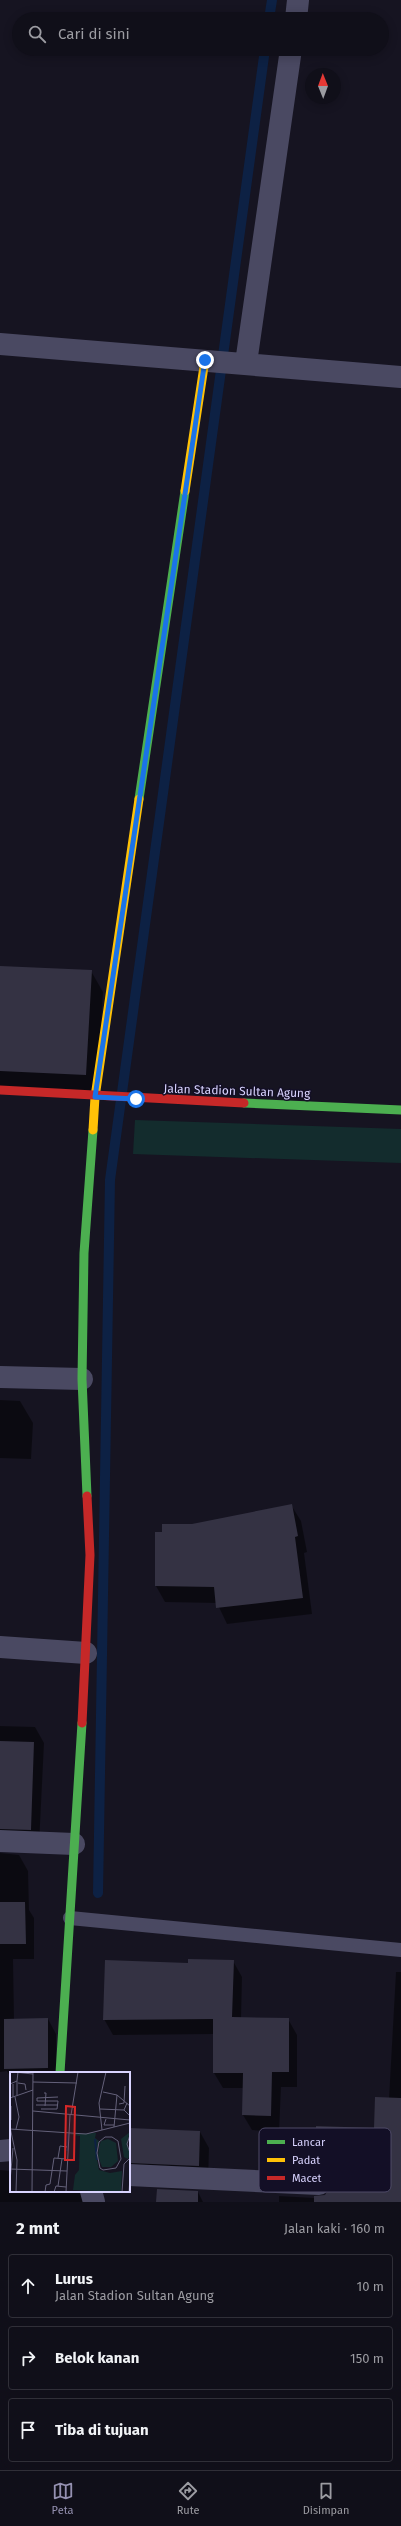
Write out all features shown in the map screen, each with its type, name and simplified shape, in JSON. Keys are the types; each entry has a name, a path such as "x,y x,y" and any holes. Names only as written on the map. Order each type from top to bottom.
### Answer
{"street":[{"path":"297,12 298,0"},
{"path":"60,2072 86,1653 90,1555 82,1379 84,1253 95,1097 225,362 290,56"},
{"path":"0,344 401,378"},
{"name":"Jalan Stadion Sultan Agung","path":"0,1090 107,1098 401,1110"},
{"path":"0,1377 82,1379"},
{"path":"0,1647 86,1653"},
{"path":"0,1841 74,1844"},
{"path":"0,2151 10,2150"},
{"path":"130,2175 259,2181"},
{"path":"91,2192 94,2202"}],"lane":[{"path":"70,1918 401,1950"}],"green space":[{"path":"135,1120 401,1129 401,1163 133,1154"}],"building":[{"path":"0,966 92,970 86,1075 0,1071"},
{"path":"292,1504 298,1536 295,1537 303,1598 216,1608 214,1587 155,1586 155,1532 162,1532 162,1524 192,1524"},
{"path":"0,1741 34,1742 31,1830 0,1829"},
{"path":"0,1902 25,1902 26,1944 0,1944"},
{"path":"188,1959 234,1960 232,2017 289,2018 289,2072 272,2072 271,2116 242,2115 243,2073 213,2073 213,2019 103,2020 105,1960 188,1963"},
{"path":"48,2018 48,2068 4,2069 4,2019"},
{"path":"375,2097 401,2098 401,2202 314,2202 314,2196 325,2195 327,2192 391,2192 391,2128 374,2128"},
{"path":"316,2126 374,2128 316,2128"},
{"path":"130,2128 200,2131 199,2166 130,2163"},
{"path":"157,2189 198,2191 198,2202 156,2202"}],"waterway":[{"path":"270,12 272,0"},
{"path":"98,1893 110,1180 264,56"}],"traffic: fast":[{"path":"139,799 185,491"},
{"path":"244,1103 401,1110"},
{"path":"87,1496 82,1379 84,1253 93,1130"},
{"path":"60,2072 82,1723"}],"traffic: slow":[{"path":"185,491 205,360"},
{"path":"93,1130 95,1097 139,799"}],"traffic: jam":[{"path":"0,1090 244,1103"},
{"path":"82,1723 90,1555 87,1496"}],"route":[{"path":"136,1099 95,1097 205,360"}]}
